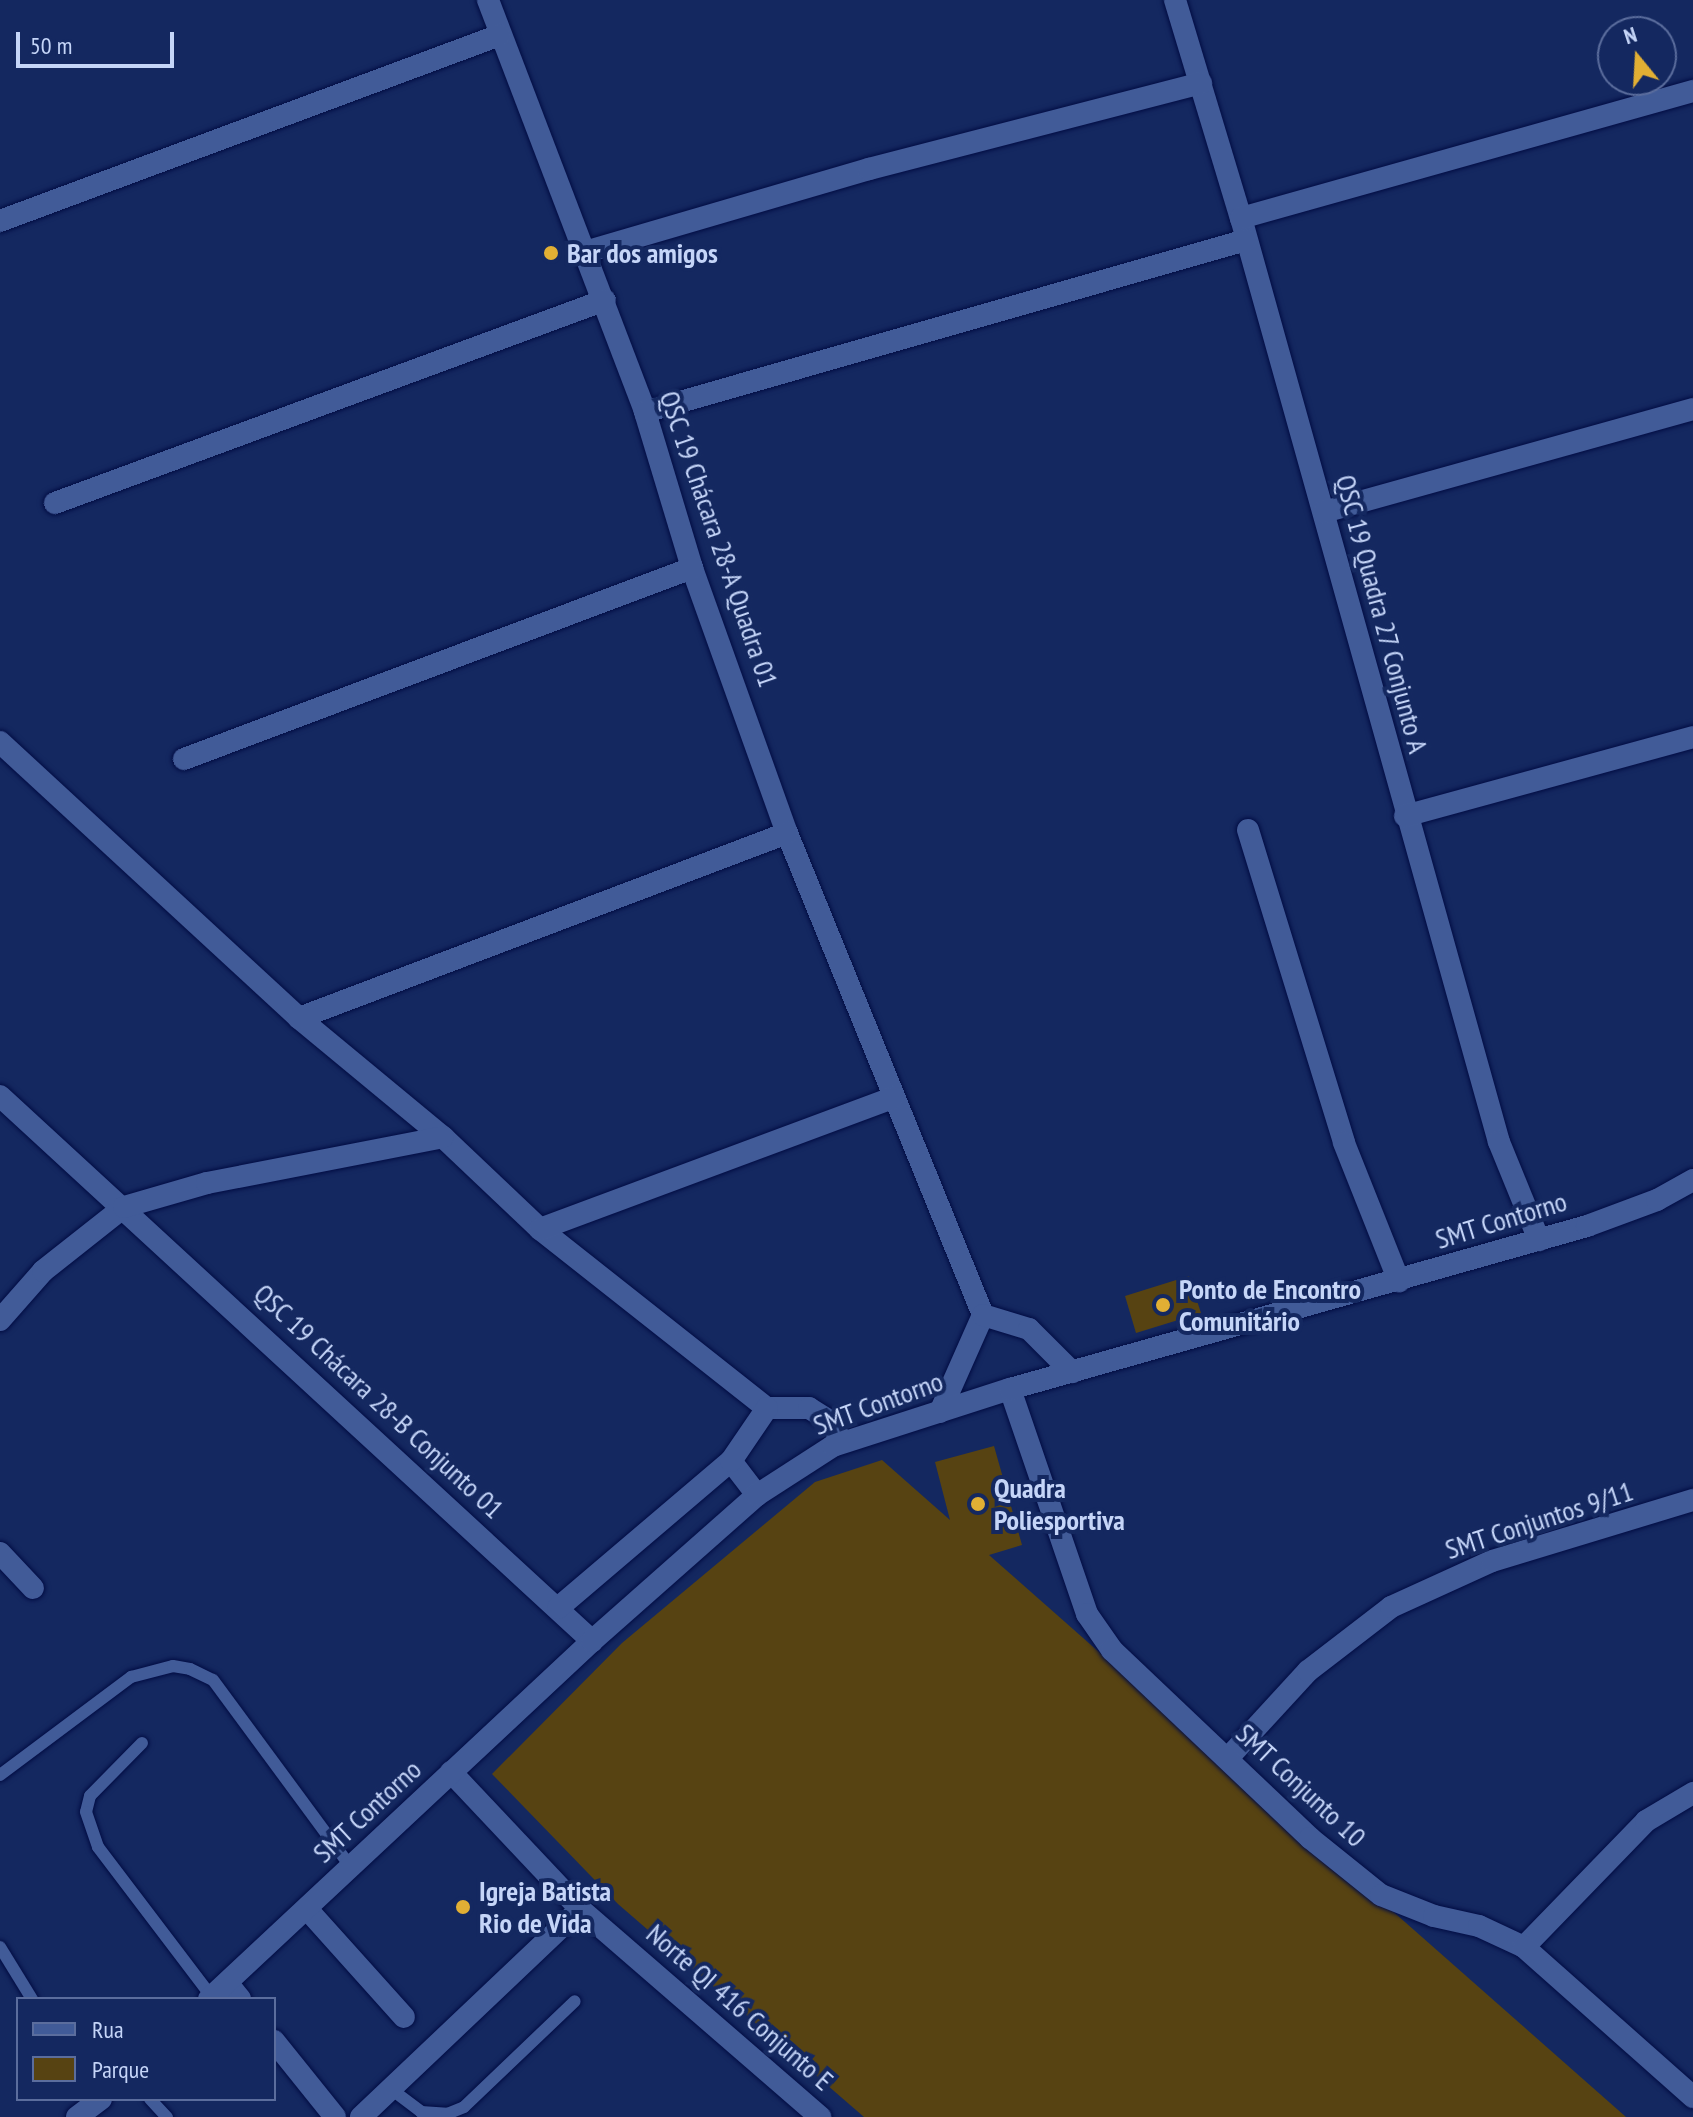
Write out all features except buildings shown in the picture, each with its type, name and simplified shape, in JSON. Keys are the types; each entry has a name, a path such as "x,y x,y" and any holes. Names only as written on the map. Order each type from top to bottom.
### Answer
{"street":[{"name":"QSC 19 Chácara 28-A Quadra 01","path":"488,0 605,300 645,412 692,568 787,833 892,1098 983,1315"},
{"name":"QSC 19 Quadra 27 Conjunto A","path":"1175,0 1241,218 1405,816 1499,1142 1539,1240"},
{"path":"0,221 500,35"},
{"path":"585,252 869,169 1201,83"},
{"path":"1241,218 1693,91"},
{"path":"645,412 1246,240"},
{"path":"55,503 605,300"},
{"path":"1324,512 1693,409"},
{"path":"184,759 692,568"},
{"path":"1405,816 1693,737"},
{"path":"0,742 299,1018 443,1137 540,1229 767,1408 809,1408 830,1421 842,1442"},
{"path":"1248,830 1344,1143 1399,1281"},
{"path":"299,1018 787,833"},
{"name":"QSC 19 Chácara 28-B Conjunto 01","path":"0,1096 592,1641"},
{"path":"540,1229 892,1098"},
{"path":"0,1320 43,1271 124,1207 207,1183 443,1137"},
{"name":"SMT Contorno","path":"222,1995 307,1909 592,1641 757,1495 842,1442 1010,1389 1539,1240 1629,1212 1693,1180"},
{"path":"940,1412 983,1315 1029,1329 1072,1372"},
{"name":"SMT Conjunto 10","path":"1010,1389 1059,1541 1093,1624 1112,1650 1310,1838 1381,1895 1434,1916 1479,1926 1524,1947 1693,2097"},
{"path":"558,1608 731,1461 767,1408"},
{"path":"731,1461 757,1495"},
{"name":"SMT Conjuntos 9/11","path":"1228,1758 1308,1671 1391,1607 1492,1561 1693,1500"},
{"path":"0,1553 33,1588"},
{"name":"Norte QI 416 Conjunto E","path":"451,1772 580,1909 820,2117"},
{"path":"1524,1947 1646,1821 1693,1793"},
{"path":"307,1909 404,2017"},
{"path":"361,2117 580,1909"},
{"path":"276,2043 335,2117"}],"lane":[{"path":"0,1775 131,1677 173,1666 190,1669 213,1680 351,1867"},
{"path":"142,1743 90,1796 86,1812 98,1847 222,1995"},
{"path":"0,1947 31,1997"},
{"path":"391,2089 411,2106 432,2115 464,2107 575,2001"},
{"path":"152,2101 167,2117"}],"green space":[{"name":"Ponto de Encontro Comunitário","path":"1189,1276 1201,1313 1136,1333 1125,1296"},
{"path":"994,1446 1022,1545 989,1555 1626,2117 864,2117 618,1904 492,1774 622,1643 815,1482 882,1460 950,1520 935,1462"}],"place":[{"name":"Bar dos amigos","path":"551,253"},
{"name":"Ponto de Encontro Comunitário","path":"1163,1305"},
{"name":"Quadra Poliesportiva","path":"978,1504"},
{"name":"Igreja Batista Rio de Vida","path":"463,1907"}]}
